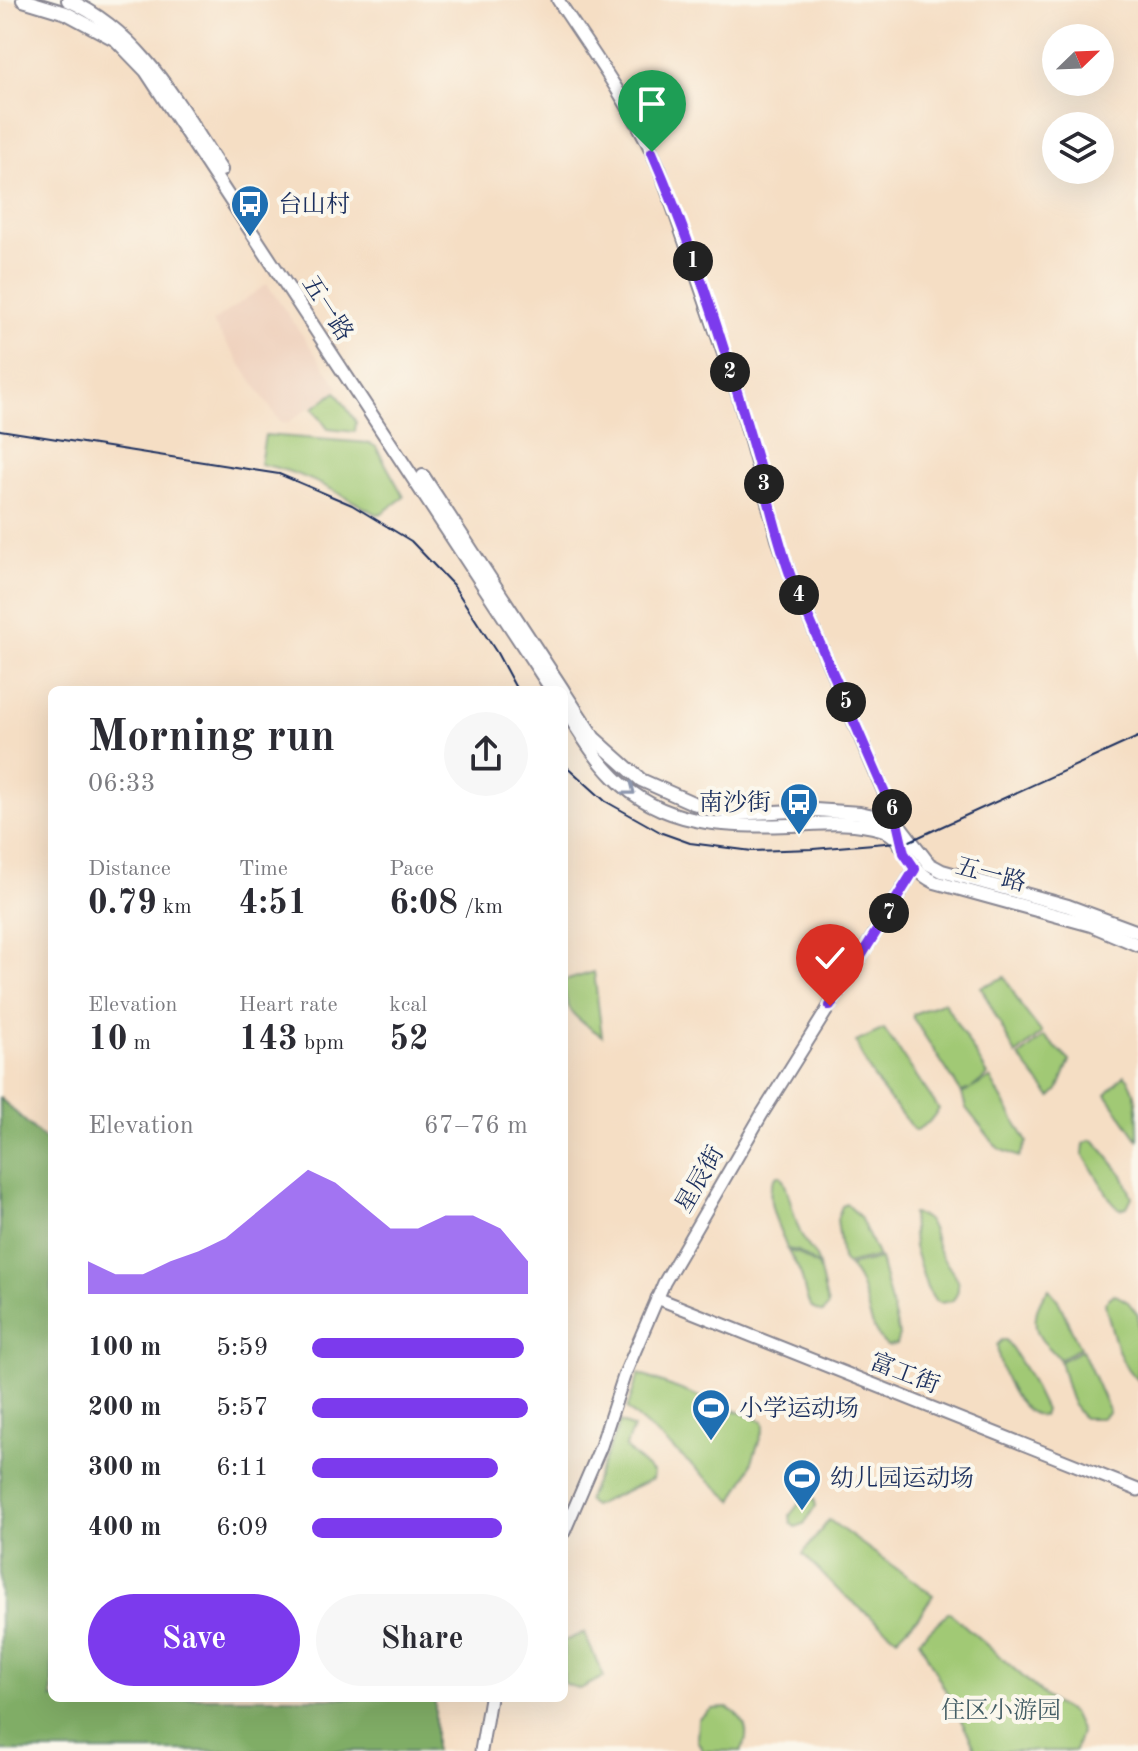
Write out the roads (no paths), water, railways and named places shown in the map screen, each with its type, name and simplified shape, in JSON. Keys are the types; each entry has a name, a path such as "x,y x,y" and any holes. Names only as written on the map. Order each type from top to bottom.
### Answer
{"main road":[{"name":"五一路","path":"23,0 66,13 116,40 146,71 549,686"},
{"name":"五一路","path":"68,0 122,34 150,63 560,686"},
{"name":"五一路","path":"568,699 594,738 614,759 641,780 693,803 731,814 815,810 887,819 899,825 918,853 942,871 1068,906 1138,932"},
{"path":"568,714 613,777 638,797 678,818 725,826 860,826 884,830 901,843 915,869"},
{"name":"五一路","path":"915,869 935,882 1091,925 1138,945"}],"street":[{"path":"558,0 622,99 660,170 738,396 778,541 899,825 901,843"},
{"name":"星辰街","path":"568,1523 601,1446 624,1376 657,1298 762,1114 915,869"},
{"name":"富工街","path":"657,1298 1138,1490"},
{"path":"481,1751 489,1702"}],"railway":[{"path":"0,430 279,474 352,505 411,541 453,585 515,686"},
{"path":"568,768 605,801 662,833 690,843 752,851 813,849 910,841 1138,737"}],"place":[{"name":"台山村","path":"250,238"},
{"name":"南沙街","path":"799,836"},
{"name":"小学运动场","path":"711,1442"},
{"name":"幼儿园运动场","path":"802,1512"}],"park label":[{"name":"住区小游园","path":"1001,1710"}]}
